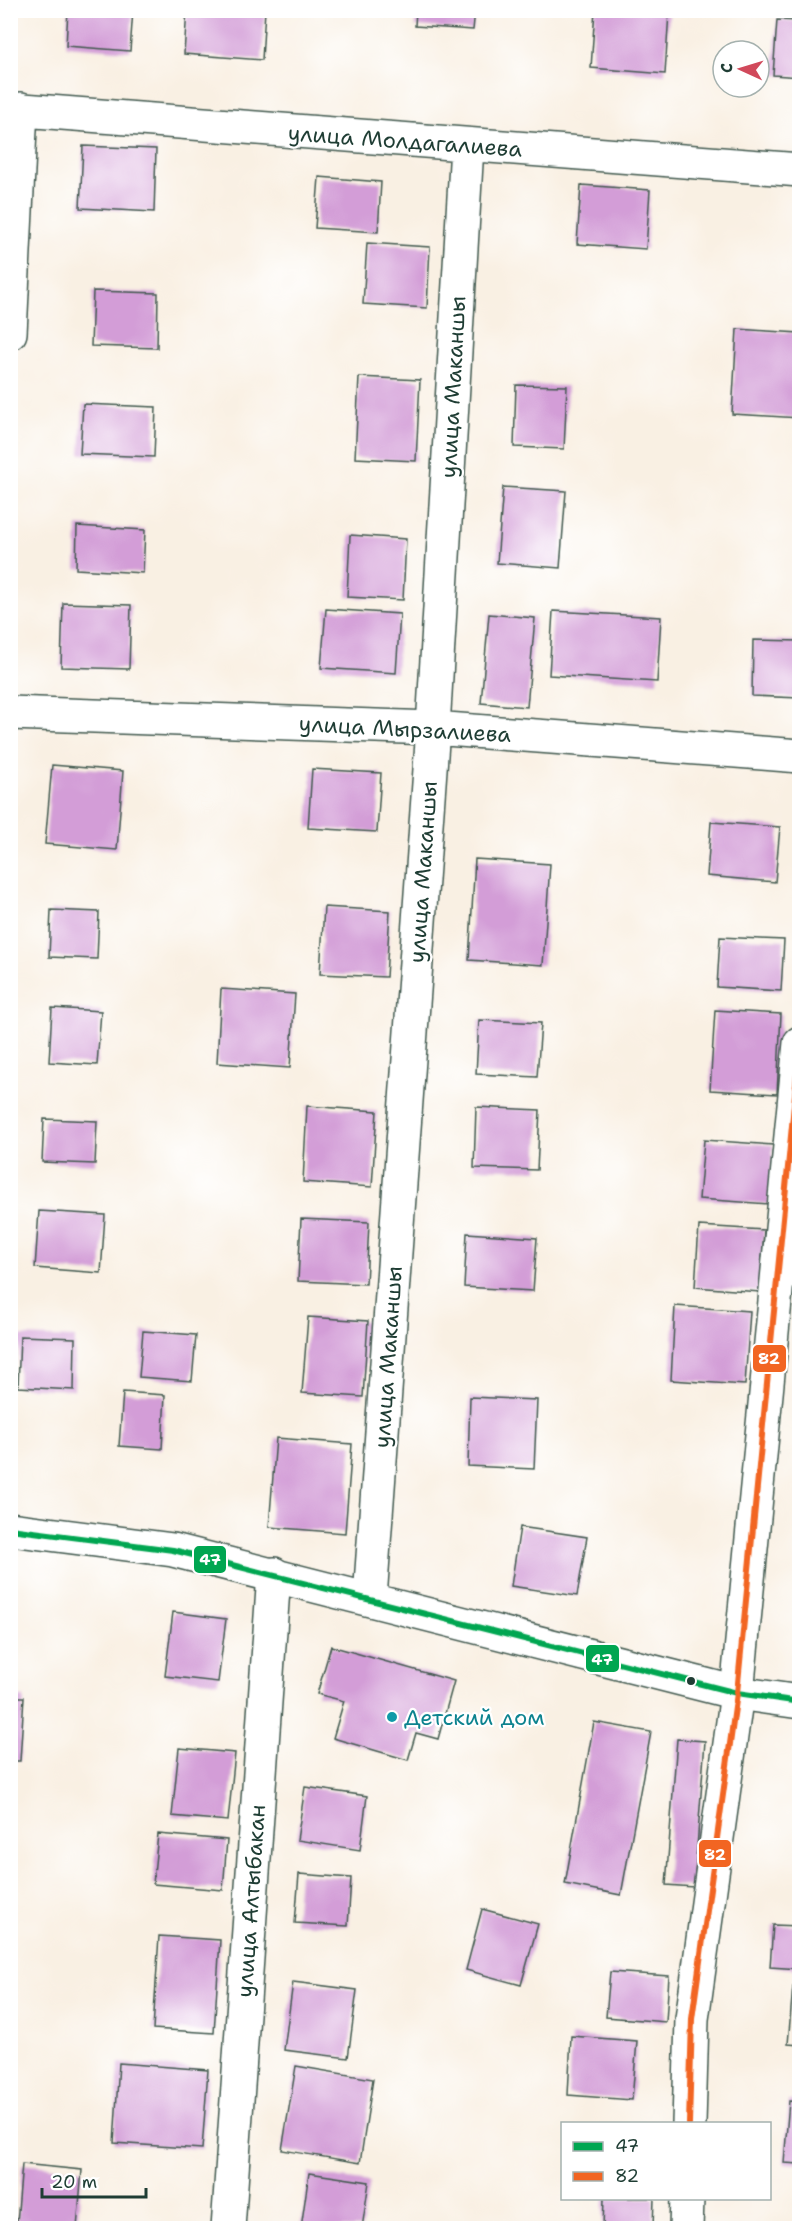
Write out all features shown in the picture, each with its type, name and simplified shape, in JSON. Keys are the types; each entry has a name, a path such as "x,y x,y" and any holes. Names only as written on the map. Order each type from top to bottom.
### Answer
{"street":[{"name":"улица Молдагалиева","path":"16,109 467,146 800,170"},
{"path":"10,333 16,109"},
{"name":"улица Маканшы","path":"370,1598 433,728 467,146"},
{"name":"улица Мырзалиева","path":"10,712 433,728 800,756"},
{"path":"689,2122 692,2019 737,1692 800,1043"},
{"path":"10,1529 173,1550 737,1692 800,1702"},
{"name":"улица Алтыбакан","path":"228,2229 274,1574"},
{"path":"686,2229 687,2200"}],"building":[{"path":"68,10 133,10 130,51 66,46"},
{"path":"187,10 265,10 262,60 184,54"},
{"path":"416,10 475,10 473,30 415,26"},
{"path":"595,10 669,12 665,74 591,68"},
{"path":"777,20 800,21 800,77 773,75"},
{"path":"83,146 156,149 154,212 80,208"},
{"path":"319,177 381,182 378,232 315,228"},
{"path":"581,185 650,190 646,249 577,244"},
{"path":"367,243 430,247 427,308 363,304"},
{"path":"93,291 158,293 157,348 91,346"},
{"path":"737,329 800,333 800,418 732,414"},
{"path":"359,377 420,380 416,461 355,458"},
{"path":"516,385 567,386 564,449 514,447"},
{"path":"83,404 156,407 154,457 80,454"},
{"path":"503,487 566,491 560,568 497,563"},
{"path":"77,526 145,530 143,573 76,569"},
{"path":"350,535 406,539 403,600 347,597"},
{"path":"63,603 131,605 129,669 61,667"},
{"path":"326,609 400,614 396,673 321,668"},
{"path":"553,611 661,617 657,682 549,675"},
{"path":"489,614 535,618 527,707 481,703"},
{"path":"753,640 800,641 800,698 752,696"},
{"path":"52,765 123,771 117,850 45,844"},
{"path":"312,769 381,773 377,832 308,828"},
{"path":"711,822 780,827 775,882 707,876"},
{"path":"475,859 550,864 543,965 469,960"},
{"path":"324,907 390,911 386,977 320,974"},
{"path":"51,910 99,912 97,959 49,957"},
{"path":"720,937 784,940 781,991 717,987"},
{"path":"221,989 295,994 290,1068 217,1063"},
{"path":"52,1008 101,1011 97,1065 49,1062"},
{"path":"715,1010 781,1014 777,1094 710,1090"},
{"path":"479,1020 541,1023 537,1077 476,1074"},
{"path":"307,1106 377,1111 372,1187 303,1182"},
{"path":"476,1107 540,1110 537,1170 474,1168"},
{"path":"44,1119 97,1121 95,1164 42,1162"},
{"path":"704,1140 773,1145 769,1204 699,1199"},
{"path":"39,1211 105,1215 101,1273 35,1268"},
{"path":"301,1219 369,1222 366,1284 298,1281"},
{"path":"699,1226 764,1230 760,1292 695,1287"},
{"path":"467,1233 537,1238 533,1291 464,1287"},
{"path":"675,1306 750,1311 745,1385 671,1380"},
{"path":"308,1317 368,1321 363,1397 302,1393"},
{"path":"143,1331 196,1335 192,1381 139,1377"},
{"path":"20,1336 75,1338 74,1390 18,1387"},
{"path":"123,1392 165,1395 162,1449 119,1446"},
{"path":"470,1397 537,1400 534,1469 468,1466"},
{"path":"276,1438 352,1444 345,1533 269,1527"},
{"path":"520,1527 587,1537 577,1596 511,1586"},
{"path":"173,1612 226,1619 218,1682 165,1676"},
{"name":"Детский дом","path":"331,1646 454,1681 438,1739 416,1733 408,1760 333,1738 344,1701 317,1694"},
{"path":"10,1697 24,1697 20,1761 10,1761"},
{"path":"594,1722 651,1732 621,1895 565,1884"},
{"path":"677,1739 705,1741 694,1887 666,1885"},
{"path":"179,1748 235,1753 228,1821 172,1816"},
{"path":"305,1787 367,1796 360,1850 297,1840"},
{"path":"158,1834 227,1840 223,1890 153,1884"},
{"path":"299,1874 351,1878 348,1926 295,1923"},
{"path":"482,1909 538,1924 521,1985 466,1970"},
{"path":"773,1925 800,1926 800,1969 770,1967"},
{"path":"159,1936 220,1940 214,2033 153,2029"},
{"path":"610,1972 669,1976 666,2022 606,2017"},
{"path":"293,1982 357,1990 348,2058 284,2050"},
{"path":"793,1986 800,1987 800,2045 788,2044"},
{"path":"571,2036 637,2041 632,2100 568,2095"},
{"path":"119,2063 208,2070 202,2149 114,2143"},
{"path":"296,2066 373,2079 360,2163 282,2150"},
{"path":"789,2101 800,2102 800,2164 784,2163"},
{"path":"22,2164 82,2170 77,2228 17,2223"},
{"path":"309,2173 369,2182 362,2228 301,2228"},
{"path":"604,2200 654,2200 653,2228 603,2228"}],"transit line":[{"name":"82","path":"689,2122 692,2019 737,1693 800,1043"},
{"name":"47","path":"10,1529 173,1550 737,1693 800,1702"}],"place":[{"name":"Детский дом","path":"392,1717"}]}
